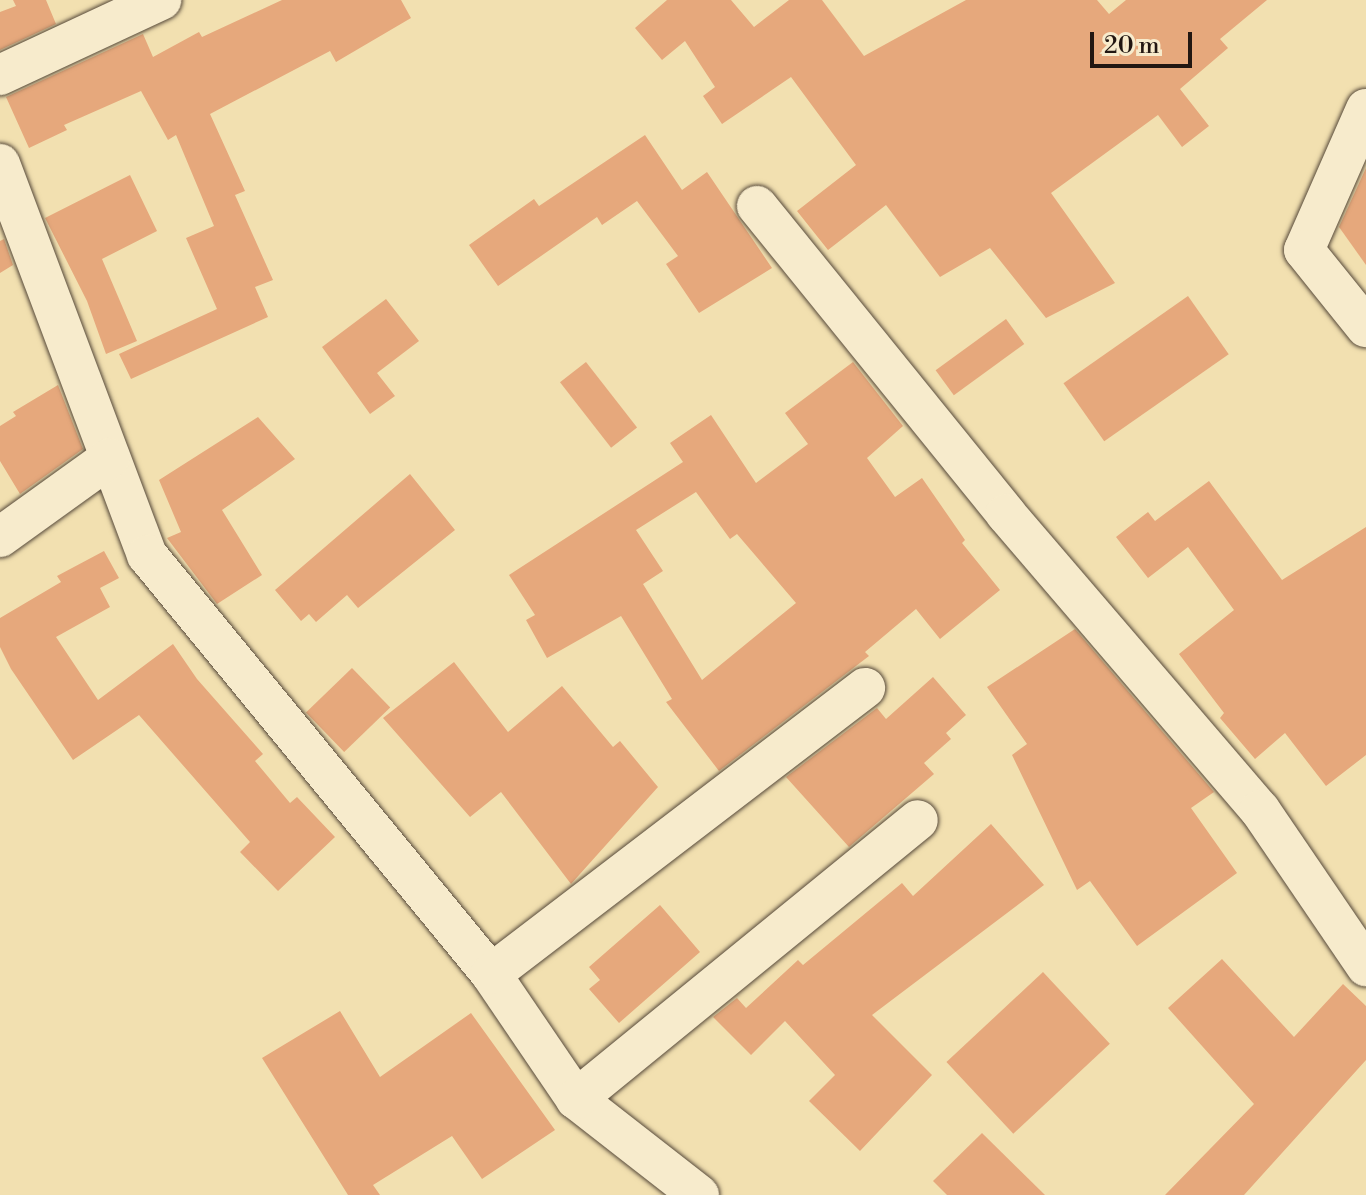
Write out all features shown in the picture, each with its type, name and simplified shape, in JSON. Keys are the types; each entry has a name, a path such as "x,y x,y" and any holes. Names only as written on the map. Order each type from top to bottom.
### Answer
{"street":[{"path":"0,75 161,0"},
{"path":"1366,109 1304,250 1366,327"},
{"path":"0,164 147,555 491,974 576,1099 699,1195"},
{"path":"757,206 1006,514 1260,810 1366,966"},
{"path":"0,537 110,458"},
{"path":"491,974 865,688"},
{"path":"576,1099 918,820"}],"building":[{"path":"13,0 46,0 56,24 0,50 0,12 16,6"},
{"path":"282,0 401,0 411,18 336,62 330,51 210,114 245,191 235,195 273,280 255,287 268,317 131,379 119,354 217,309 186,238 214,226 176,135 168,140 141,91 64,125 67,130 29,148 6,97 143,34 153,57 199,32 202,37"},
{"path":"667,0 731,0 754,27 789,0 822,0 864,56 966,0 1097,0 1109,14 1126,0 1267,0 1220,39 1228,48 1180,89 1209,126 1182,147 1158,115 1051,193 1115,283 1046,318 990,248 940,277 886,205 828,250 797,211 856,165 791,77 722,124 703,96 715,87 685,41 662,60 635,28"},
{"path":"645,135 682,190 707,172 772,268 699,313 666,264 678,256 637,201 602,225 597,217 498,286 469,245 534,199 539,206"},
{"path":"1366,168 1366,265 1339,227"},
{"path":"130,175 157,231 102,259 137,341 106,354 87,301 45,218"},
{"path":"4,239 13,265 0,273 0,241"},
{"path":"1188,296 1229,354 1104,441 1063,383"},
{"path":"386,299 419,341 377,373 395,396 370,414 322,347"},
{"path":"1006,319 1024,344 954,395 936,370"},
{"path":"586,362 637,427 611,448 560,382"},
{"path":"853,362 903,426 867,458 895,497 922,478 965,540 962,543 1000,590 940,639 916,609 865,652 869,656 719,771 666,702 672,699 621,616 547,658 526,620 535,615 509,575 683,462 670,443 711,415 756,483 808,444 785,413","holes":["696,492 730,539 737,534 796,603 702,680 643,584 663,571 636,530"]},
{"path":"58,385 83,449 20,494 0,461 0,426 16,416 13,412"},
{"path":"258,417 295,459 222,510 262,575 217,604 167,538 181,532 159,480"},
{"path":"410,474 455,530 358,608 347,595 316,622 309,614 301,621 275,590"},
{"path":"1209,481 1282,580 1366,527 1366,755 1326,786 1285,733 1255,759 1220,718 1224,713 1179,654 1234,610 1188,547 1148,578 1116,537 1148,512 1155,521"},
{"path":"104,551 119,578 100,588 110,607 56,637 98,700 173,644 197,679 263,754 255,761 290,803 297,797 335,837 278,891 240,852 250,842 139,715 73,760 11,669 0,647 0,618 61,582 57,576"},
{"path":"1075,629 1214,792 1191,808 1237,873 1137,946 1090,881 1077,890 1012,755 1027,744 987,687"},
{"path":"454,662 508,732 562,686 613,747 620,741 658,787 571,884 501,792 470,817 383,718"},
{"path":"352,668 390,708 344,752 306,712"},
{"path":"933,677 966,715 946,733 951,739 924,763 934,774 849,847 786,777 877,708 886,719"},
{"path":"991,824 1044,885 872,1015 932,1075 860,1151 809,1101 835,1075 785,1021 751,1055 713,1017 737,998 746,1008 798,960 803,965 902,883 913,896"},
{"path":"660,905 700,952 619,1023 589,989 600,980 589,967"},
{"path":"1222,959 1294,1037 1343,984 1366,1006 1366,1060 1244,1195 1165,1195 1254,1104 1168,1008"},
{"path":"1043,972 1110,1044 1013,1134 946,1062"},
{"path":"340,1011 380,1077 471,1013 555,1130 482,1179 452,1136 373,1185 380,1195 348,1195 262,1058"},
{"path":"982,1133 1045,1195 947,1195 933,1181"}]}
